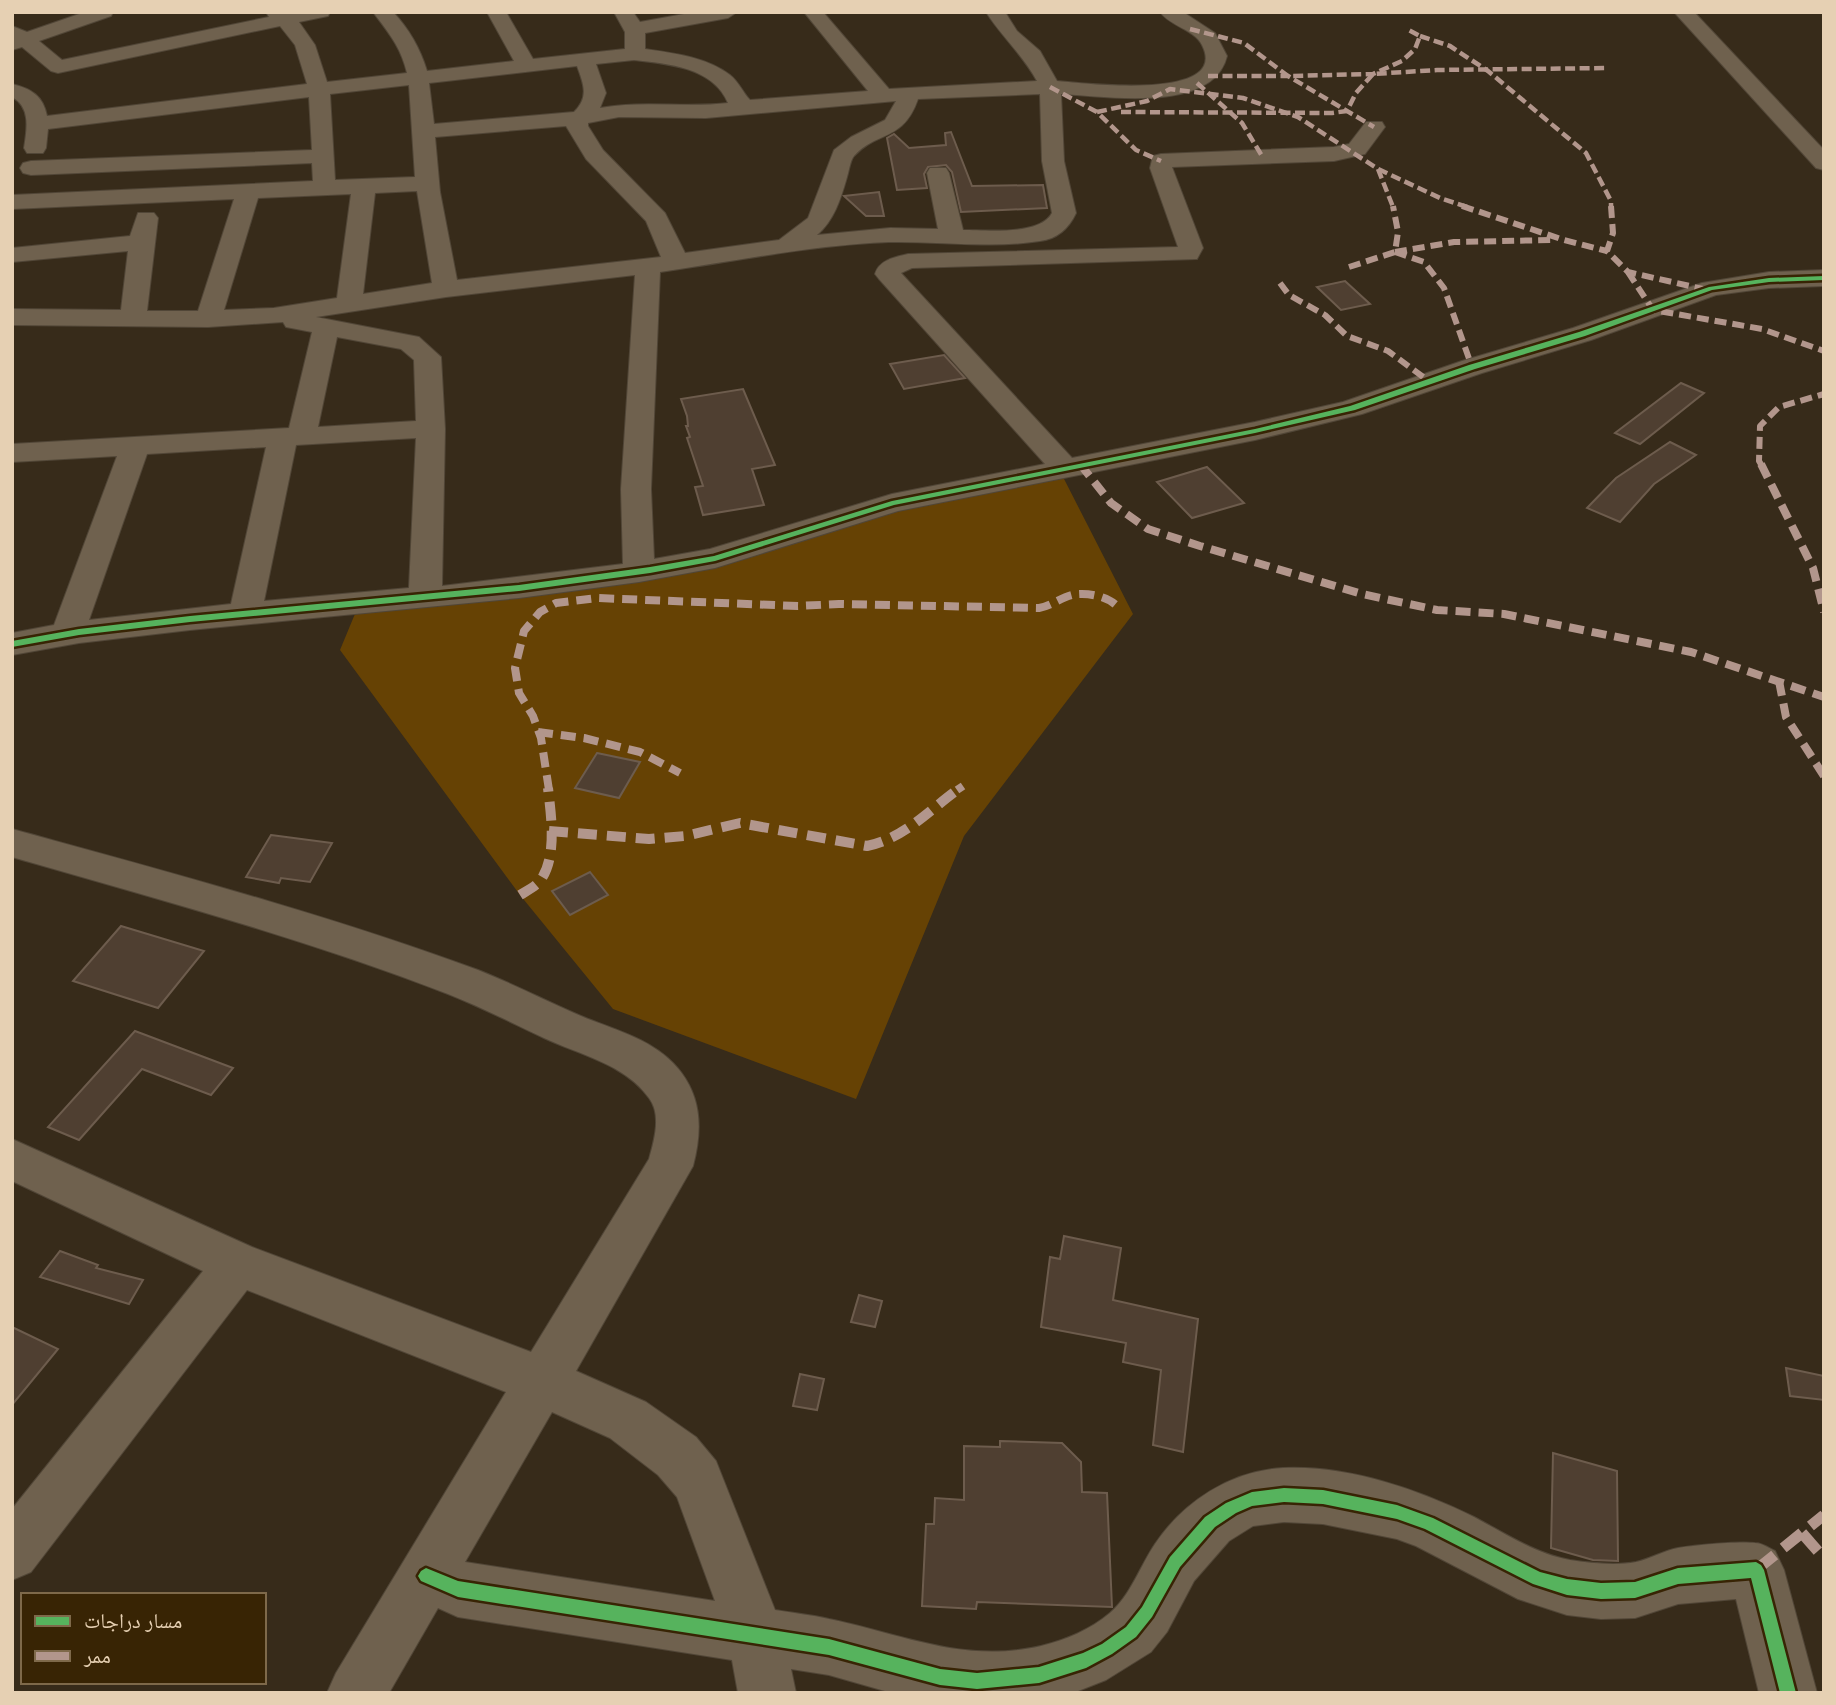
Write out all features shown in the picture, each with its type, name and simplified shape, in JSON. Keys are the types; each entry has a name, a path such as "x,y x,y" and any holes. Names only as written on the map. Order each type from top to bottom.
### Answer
{"street":[{"path":"42,72 17,39 104,12"},
{"path":"12,89 42,72 281,16 321,12"},
{"path":"383,12 401,30 407,41 418,78 426,131 428,184 446,289"},
{"path":"496,12 528,67"},
{"path":"634,54 637,38 628,20 728,12"},
{"path":"813,12 883,95"},
{"path":"12,317 208,319 274,316 446,289 648,266 860,237 1023,236 1050,231 1059,223 1064,213 1053,161 1050,87 1033,55 1010,35 995,12"},
{"path":"426,131 580,118 619,111 706,112 910,93 1050,87 1150,91 1186,87 1204,79 1216,63 1212,44 1208,37 1169,12"},
{"path":"1683,12 1824,163"},
{"path":"281,16 307,54 319,89 325,187"},
{"path":"147,32 166,45"},
{"path":"38,124 634,54 674,60 713,74 730,85 735,90 738,103 747,107"},
{"path":"584,60 596,98 577,126 594,154 657,218 676,262"},
{"path":"179,81 182,108"},
{"path":"12,89 32,103 37,110 38,124 31,168 18,202 428,184"},
{"path":"787,246 818,222 842,155 859,142 893,125 903,112 910,93"},
{"path":"1064,467 888,274 889,269 908,261 1188,254 1191,248 1161,168 1161,161 1335,154 1357,149 1374,127"},
{"path":"31,168 323,156"},
{"path":"938,173 952,236"},
{"path":"349,303 364,186"},
{"path":"208,319 248,192"},
{"path":"133,319 139,285 140,242 151,195"},
{"path":"12,255 140,242"},
{"path":"639,572 636,489 648,266"},
{"path":"12,644 68,633 245,613 425,597 639,572 715,558 892,503 1255,431 1352,408 1472,367 1582,334 1711,288 1769,280 1824,278"},
{"path":"274,316 397,340 420,349 427,357 431,429 425,597"},
{"path":"245,613 292,438 326,327"},
{"path":"12,453 431,429"},
{"path":"68,633 136,445"},
{"path":"12,843 300,927 451,977 648,1067 665,1084 678,1108 678,1133 670,1166 356,1693"},
{"path":"12,1159 238,1264 542,1381 628,1420 667,1447 697,1480 756,1634 768,1693"},
{"path":"12,1553 238,1264"},
{"path":"426,1576 458,1589 756,1634 829,1647 940,1676 977,1681 1039,1675 1086,1660 1130,1632 1147,1612 1175,1562 1210,1522 1231,1508 1252,1499 1284,1495 1323,1497 1397,1512 1460,1539 1538,1579 1567,1587 1601,1591 1635,1590 1678,1576 1756,1570 1788,1693"}],"shaded area":[{"path":"1062,475 1133,614 964,836 856,1099 613,1009 520,895 340,650 357,609 692,572 891,507"}],"building":[{"path":"951,132 972,186 1043,185 1047,208 961,212 952,172 946,165 928,167 924,174 927,188 897,190 887,138 894,134 909,148 946,145 945,133"},
{"path":"879,192 884,216 866,216 844,196"},
{"path":"1345,281 1370,304 1341,310 1317,287"},
{"path":"944,355 965,378 904,389 890,364"},
{"path":"1681,383 1704,393 1640,444 1615,433"},
{"path":"743,389 775,465 752,469 764,505 703,515 695,487 703,486 687,438 690,437 686,426 687,416 681,399"},
{"path":"1670,442 1696,455 1654,484 1620,522 1587,508 1616,478"},
{"path":"1207,467 1244,503 1192,518 1157,482"},
{"path":"597,753 640,762 619,798 575,788"},
{"path":"271,835 332,843 310,882 281,878 279,883 246,877"},
{"path":"590,872 608,895 570,915 552,891"},
{"path":"121,926 204,951 158,1008 73,981"},
{"path":"135,1031 233,1068 211,1095 142,1069 79,1140 48,1127"},
{"path":"1064,1236 1121,1248 1113,1300 1198,1319 1183,1452 1153,1445 1161,1370 1123,1362 1126,1343 1041,1327 1050,1257 1060,1259"},
{"path":"60,1251 98,1265 96,1268 143,1280 129,1304 40,1277"},
{"path":"859,1295 882,1301 875,1327 851,1322"},
{"path":"12,1327 58,1349 12,1405"},
{"path":"1786,1368 1824,1376 1824,1400 1790,1396"},
{"path":"800,1374 824,1379 817,1410 793,1406"},
{"path":"1000,1441 1062,1443 1081,1462 1082,1492 1107,1493 1112,1607 977,1602 976,1609 922,1606 926,1524 934,1524 935,1498 964,1500 964,1446 1000,1447"},
{"path":"1553,1453 1617,1471 1618,1561 1593,1560 1551,1548"}],"marked path":[{"path":"1190,29 1244,43 1288,76 1373,74 1402,61 1415,49 1420,36 1407,29"},
{"path":"1420,36 1450,46 1488,71 1586,153 1611,201 1613,233 1607,251 1628,272 1703,289"},
{"path":"1121,112 1332,113 1347,111 1356,93 1373,74 1437,70 1608,68"},
{"path":"1208,76 1288,76 1374,127"},
{"path":"1197,83 1242,123 1262,156"},
{"path":"1050,87 1097,112 1136,150 1161,161"},
{"path":"1097,112 1147,101 1170,89 1243,98 1298,117 1378,169 1440,198 1564,240 1607,251"},
{"path":"1349,267 1395,252 1398,242 1397,221 1391,199 1378,169"},
{"path":"1395,252 1454,242 1555,240"},
{"path":"1395,252 1424,262 1444,288 1472,367"},
{"path":"1628,272 1653,310 1762,329 1824,351"},
{"path":"1280,283 1289,295 1325,315 1347,336 1388,351 1430,382"},
{"path":"1824,394 1779,407 1760,426 1759,461 1813,568 1824,612"},
{"path":"1080,464 1111,503 1148,529 1200,546 1362,594 1437,610 1504,614 1691,652 1824,697"},
{"path":"520,895 537,884 544,874 549,850 550,815 543,748 535,720 519,693 516,655 524,631 540,612 551,605 580,598 598,598 798,606 839,604 1039,608 1051,606 1072,595 1107,597 1116,605"},
{"path":"1779,681 1786,717 1824,776"},
{"path":"538,732 584,738 640,752 680,773"},
{"path":"549,831 649,839 685,836 740,823 867,846 881,843 906,831 963,786"},
{"path":"1756,1570 1824,1515"},
{"path":"1802,1533 1824,1558"}],"cycle path":[{"path":"12,644 79,632 190,619 585,580 715,558 892,503 1255,431 1352,408 1472,367 1582,334 1711,288 1769,280 1824,278"},
{"path":"426,1576 458,1589 829,1647 940,1677 977,1681 1039,1675 1086,1660 1107,1649 1131,1632 1147,1612 1175,1562 1193,1540 1210,1522 1231,1508 1252,1499 1284,1495 1323,1497 1397,1512 1428,1523 1538,1579 1567,1587 1601,1591 1635,1590 1678,1576 1756,1570 1788,1693"}]}
